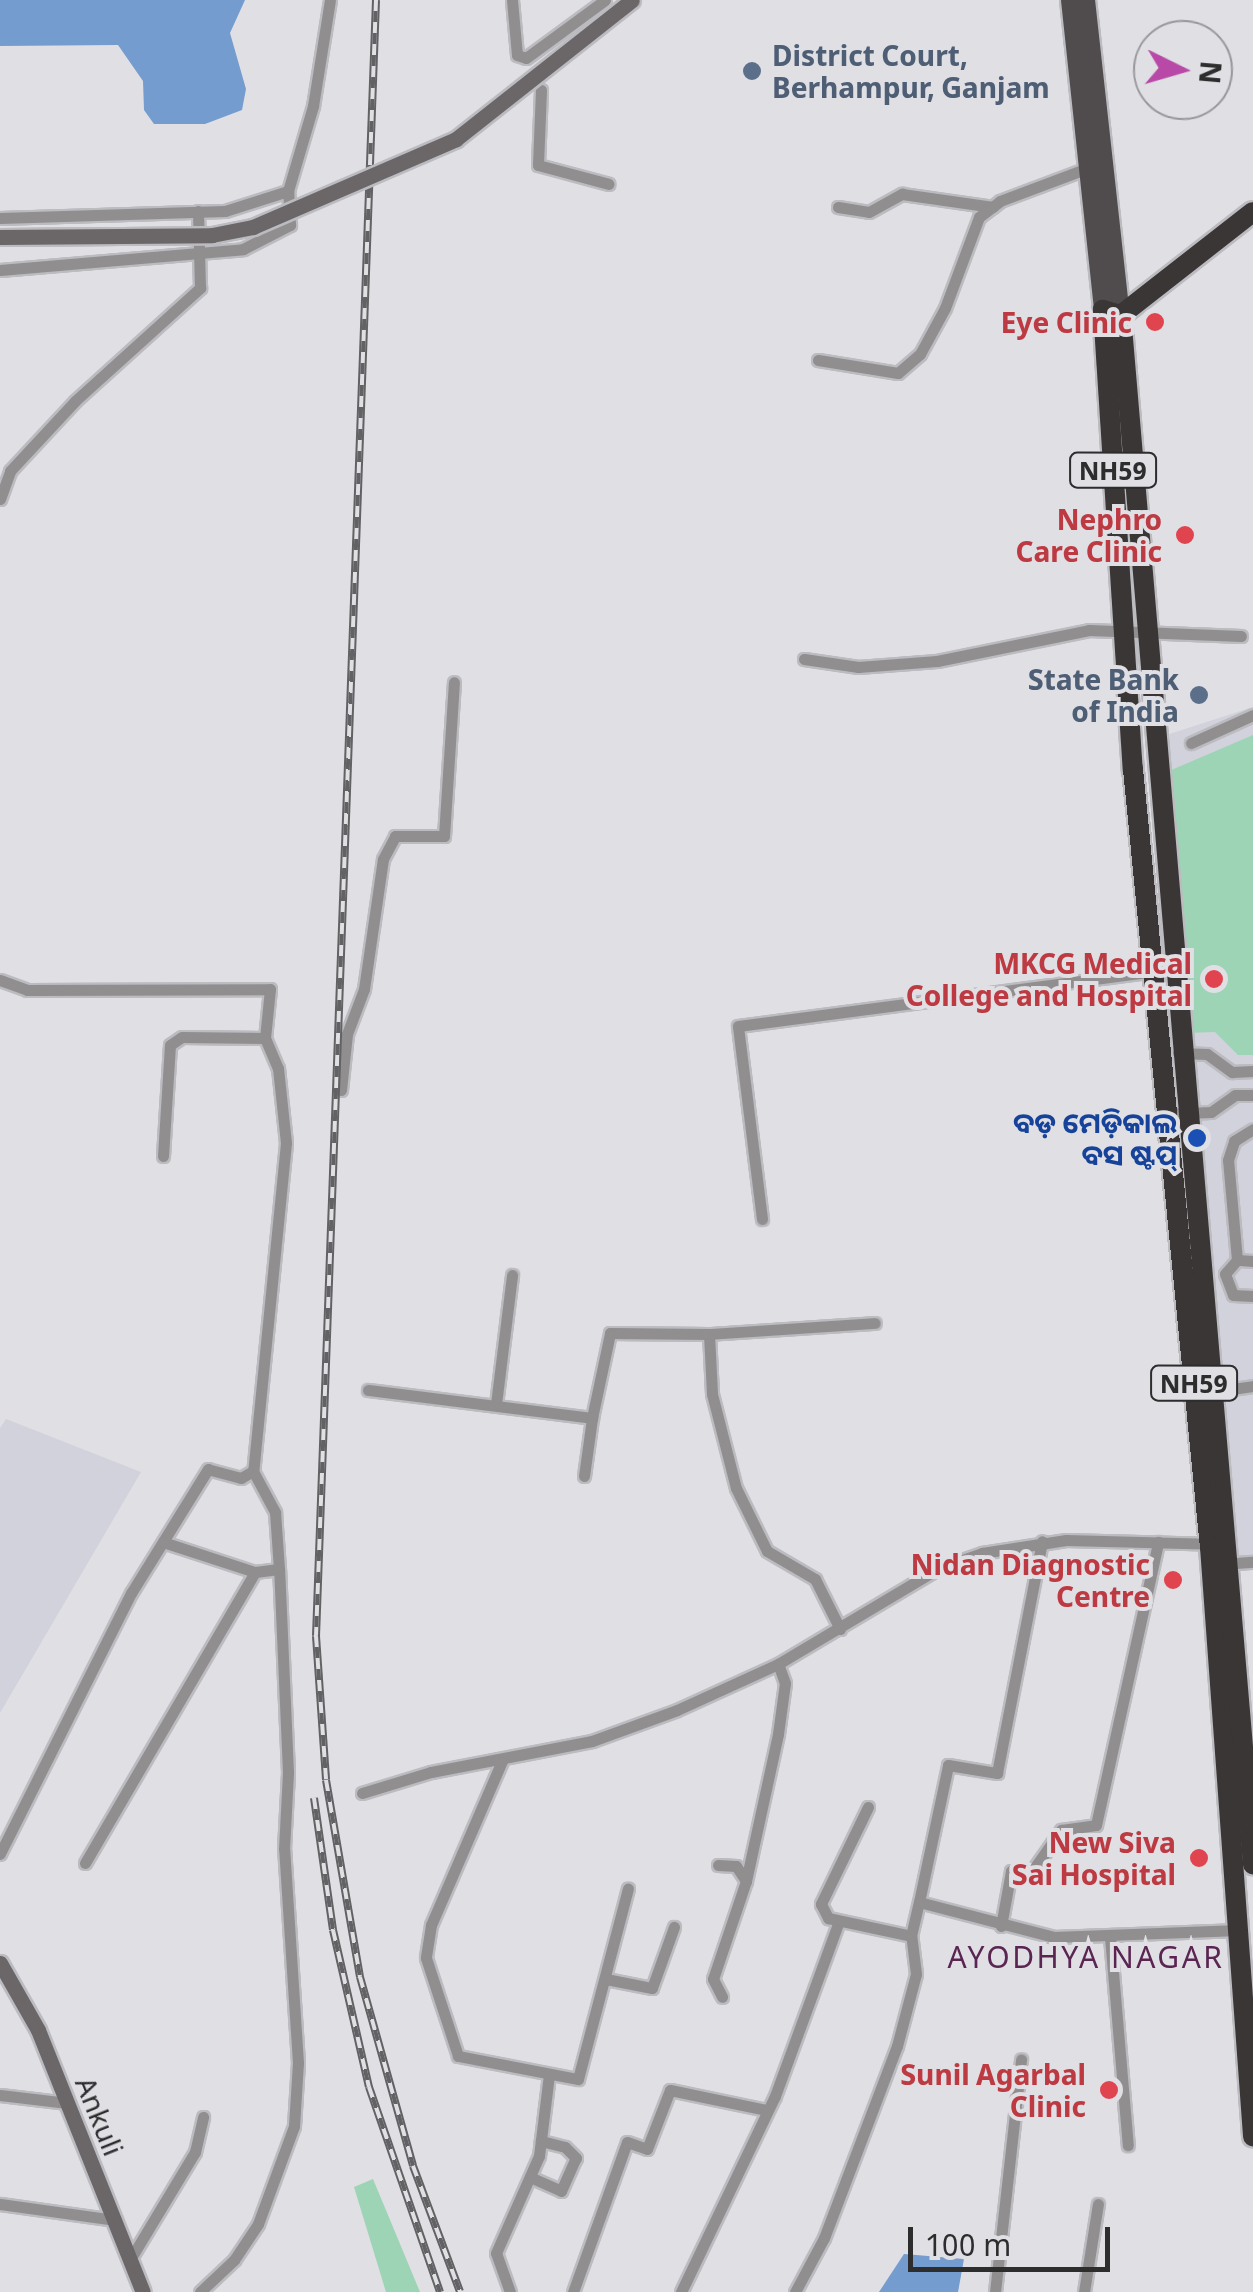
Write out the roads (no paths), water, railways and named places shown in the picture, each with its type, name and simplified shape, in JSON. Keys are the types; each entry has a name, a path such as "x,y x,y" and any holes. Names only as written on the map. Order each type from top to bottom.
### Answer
{"highway":[{"path":"1112,312 1253,212"},
{"name":"NH59","path":"1112,312 1123,631 1156,1055 1241,1747 1239,1930 1253,2136"},
{"name":"NH59","path":"1112,312 1147,631"},
{"path":"1147,631 1180,1053 1212,1392 1219,1553"},
{"path":"1241,1747 1253,1864"}],"main road":[{"path":"0,237 212,235 253,227 456,139 632,0"},
{"path":"1070,0 1098,163"},
{"path":"1086,0 1112,312"},
{"name":"Ankuli","path":"0,1963 68,2102 143,2292"}],"street":[{"path":"0,270 243,250 290,225 288,191 314,106 330,0"},
{"path":"512,0 517,55 526,58 605,0"},
{"path":"541,90 538,165 609,184"},
{"path":"818,360 898,373 920,354 979,217 1098,163"},
{"path":"0,218 226,211 288,191"},
{"path":"838,207 869,212 902,194 993,208"},
{"path":"0,498 10,471 75,400 200,288 198,211"},
{"path":"804,659 889,666 1089,630 1240,636"},
{"path":"341,1090 346,1034 364,989 383,859 395,836 444,836 454,682"},
{"path":"1191,743 1253,715"},
{"path":"1133,770 1156,759"},
{"path":"762,1219 738,1026 1149,972"},
{"path":"0,980 28,990 270,989 265,1038 278,1068 286,1143 253,1471 275,1512 280,1569 288,1772 284,1849 298,2063 294,2126 258,2224 234,2260 200,2292"},
{"path":"163,1156 170,1045 182,1036 265,1038"},
{"path":"1156,1055 1207,1054 1232,1072 1253,1071"},
{"path":"1163,1114 1211,1112 1235,1095 1253,1094"},
{"path":"1253,1128 1234,1141 1228,1160 1237,1260 1225,1284 1238,1298 1253,1296"},
{"path":"1237,1260 1253,1261"},
{"path":"496,1404 512,1275"},
{"path":"584,1476 610,1333 709,1334 875,1322"},
{"path":"709,1334 719,1432 736,1488 768,1551 815,1579 840,1628"},
{"path":"1212,1392 1253,1386"},
{"path":"368,1390 592,1418"},
{"path":"0,1854 162,1542 208,1469 240,1478 253,1471"},
{"path":"162,1542 255,1572 280,1569"},
{"path":"362,1793 430,1772 592,1741 778,1664 939,1568 1042,1542 1158,1542 1253,1562"},
{"path":"795,2292 824,2238 898,2046 916,1974 911,1936 948,1765 997,1773 1042,1542"},
{"path":"1001,1926 1010,1871 1033,1870 1061,1830 1096,1825 1158,1542"},
{"path":"85,1863 255,1572"},
{"path":"722,1997 713,1979 746,1881 778,1734 784,1683 778,1664"},
{"path":"502,1761 431,1925 426,1958 458,2056 578,2079 628,1888"},
{"path":"868,1807 821,1904 828,1918 911,1936"},
{"path":"718,1865 736,1866 746,1881"},
{"path":"919,1902 1054,1938 1239,1930"},
{"path":"681,2292 768,2110 839,1921"},
{"path":"606,1978 652,1988 674,1927"},
{"path":"1110,1938 1128,2145"},
{"path":"995,2292 1022,2059"},
{"path":"510,2292 496,2253 541,2142 549,2075"},
{"path":"573,2292 628,2142 647,2149 670,2090 768,2110"},
{"path":"0,2095 68,2102"},
{"path":"131,2258 194,2152 202,2117"},
{"path":"530,2177 561,2191 576,2158 566,2148 541,2142"},
{"path":"0,2204 116,2220"},
{"path":"1084,2292 1098,2204"}],"water":[{"path":"0,0 245,0 230,33 246,89 242,110 205,124 154,124 144,110 143,81 118,45 0,46"},
{"path":"904,2254 964,2259 958,2292 879,2292"}],"railway":[{"path":"376,0 316,1636 326,1780 360,1977 413,2166 460,2292"},
{"path":"314,1798 333,1930 369,2087 440,2292"}],"place":[{"name":"District Court, Berhampur, Ganjam","path":"752,71"},
{"name":"Eye Clinic","path":"1155,322"},
{"name":"Nephro Care Clinic","path":"1185,535"},
{"name":"State Bank of India","path":"1199,695"},
{"name":"MKCG Medical College and Hospital","path":"1214,979"},
{"name":"ବଡ଼ ମେଡ଼ିକାଲ ବସ ଷ୍ଟପ୍","path":"1197,1138"},
{"name":"Nidan Diagnostic Centre","path":"1173,1580"},
{"name":"New Siva Sai Hospital","path":"1199,1858"},
{"name":"Sunil Agarbal Clinic","path":"1109,2090"}],"district":[{"name":"AYODHYA NAGAR","path":"1086,1957"}]}
